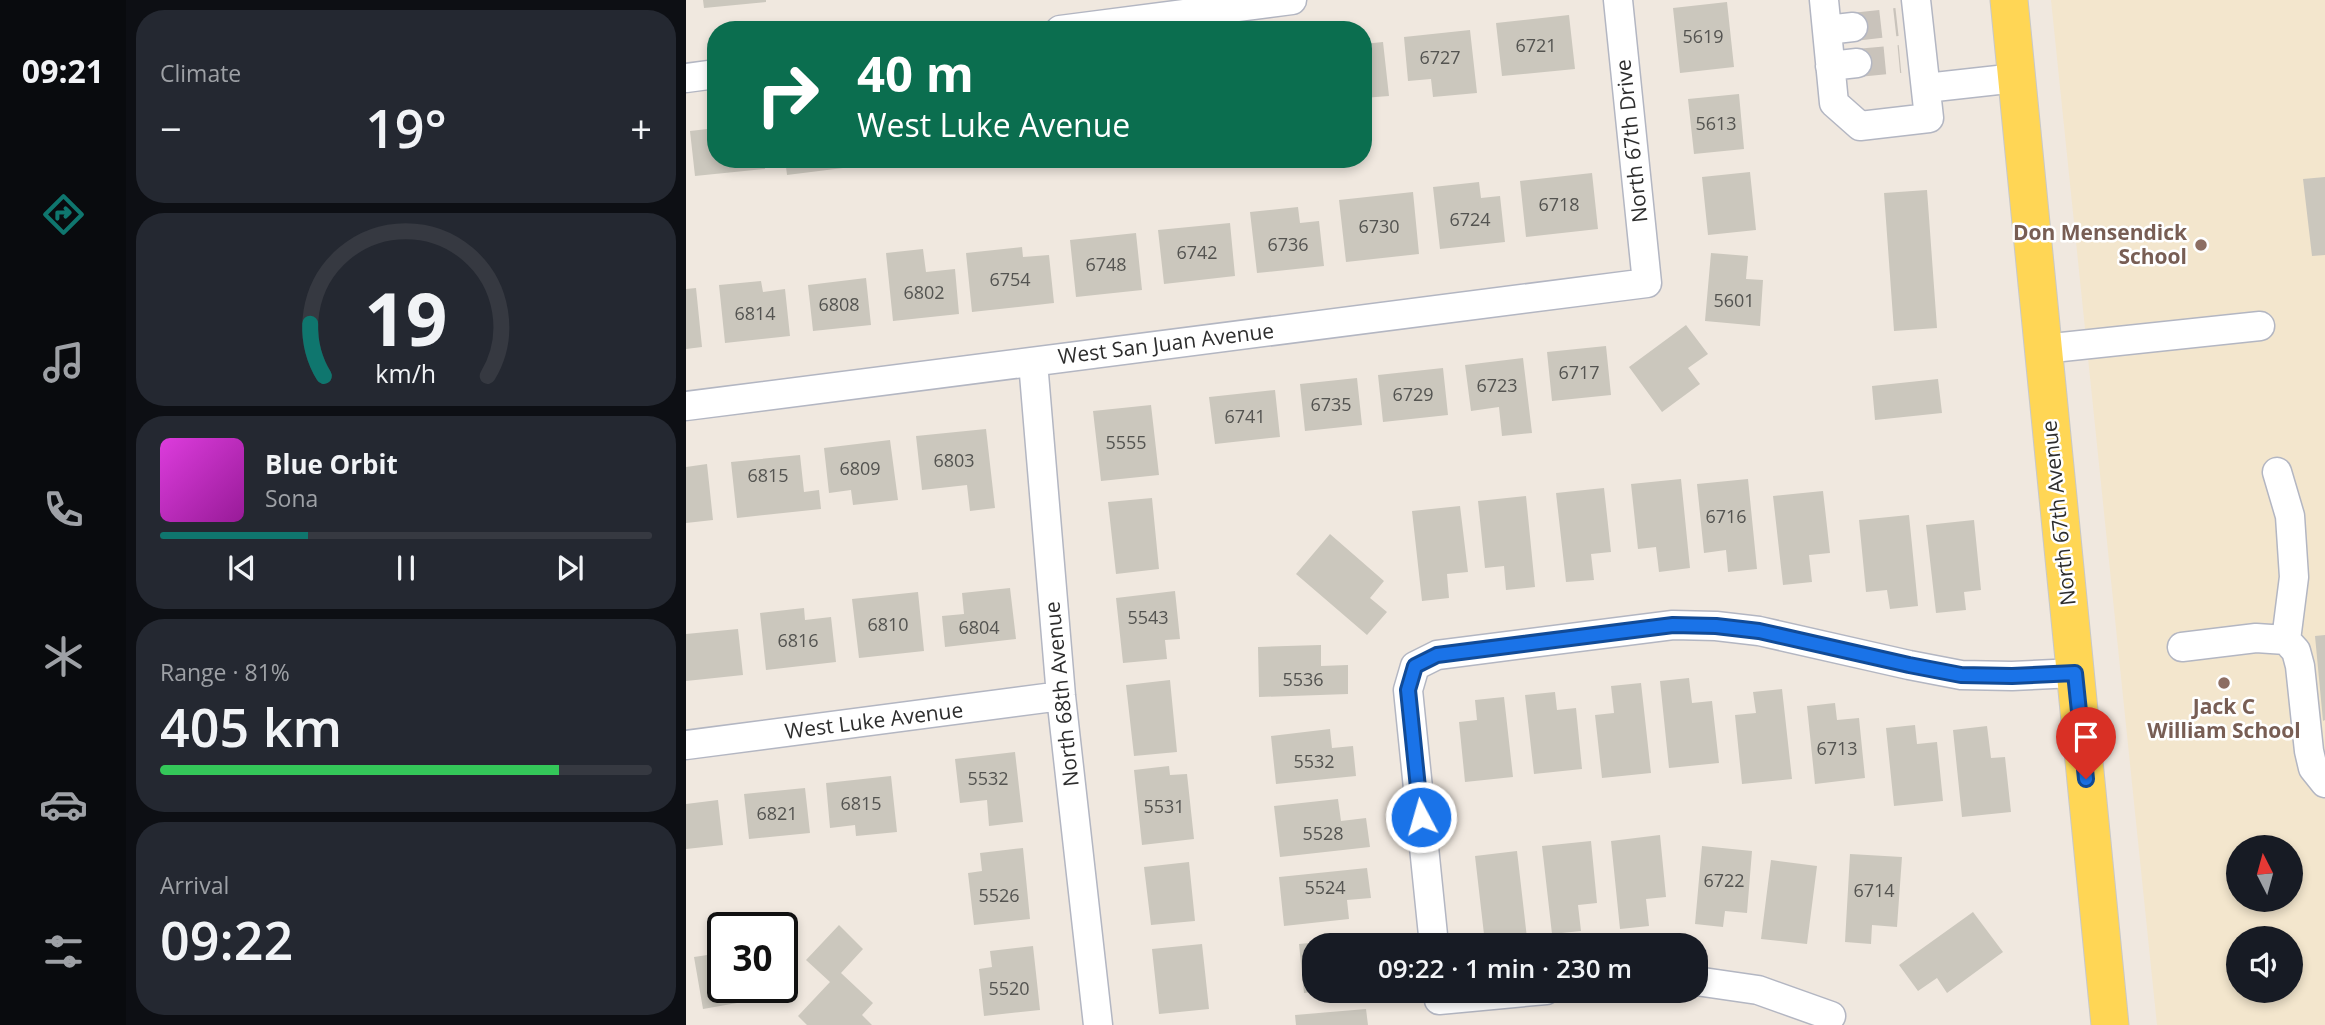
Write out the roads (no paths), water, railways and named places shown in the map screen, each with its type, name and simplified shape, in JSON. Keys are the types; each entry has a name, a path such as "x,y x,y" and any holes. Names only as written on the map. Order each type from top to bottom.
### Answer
{"main road":[{"name":"North 67th Avenue","path":"2009,0 2110,1025"}],"street":[{"path":"1130,21 1292,0"},
{"name":"North 67th Drive","path":"1618,0 1647,283"},
{"path":"1824,0 1840,28 1844,64 1834,103 1860,125 1929,118 1926,88 1912,58 1911,14"},
{"path":"686,78 707,75"},
{"path":"1926,88 2017,78"},
{"name":"West San Juan Avenue","path":"686,406 1647,283"},
{"path":"2043,349 2260,326"},
{"name":"North 68th Avenue","path":"1033,362 1061,696 1098,1025"},
{"path":"2277,472 2290,516 2294,577 2286,640"},
{"path":"1433,933 1408,690 1415,666 1437,655 1673,625 1716,626 1759,631 1961,675 2075,673"},
{"path":"2182,647 2256,638 2286,640 2297,651 2309,751 2313,768 2325,783"},
{"name":"West Luke Avenue","path":"686,745 1061,696"},
{"path":"1708,983 1758,990 1831,1016"}],"tunnel":[{"path":"1853,27 1897,22"},
{"path":"1857,63 1900,59"}],"place":[{"name":"Don Mensendick School","path":"2201,245"},
{"name":"Jack C William School","path":"2224,683"}]}
